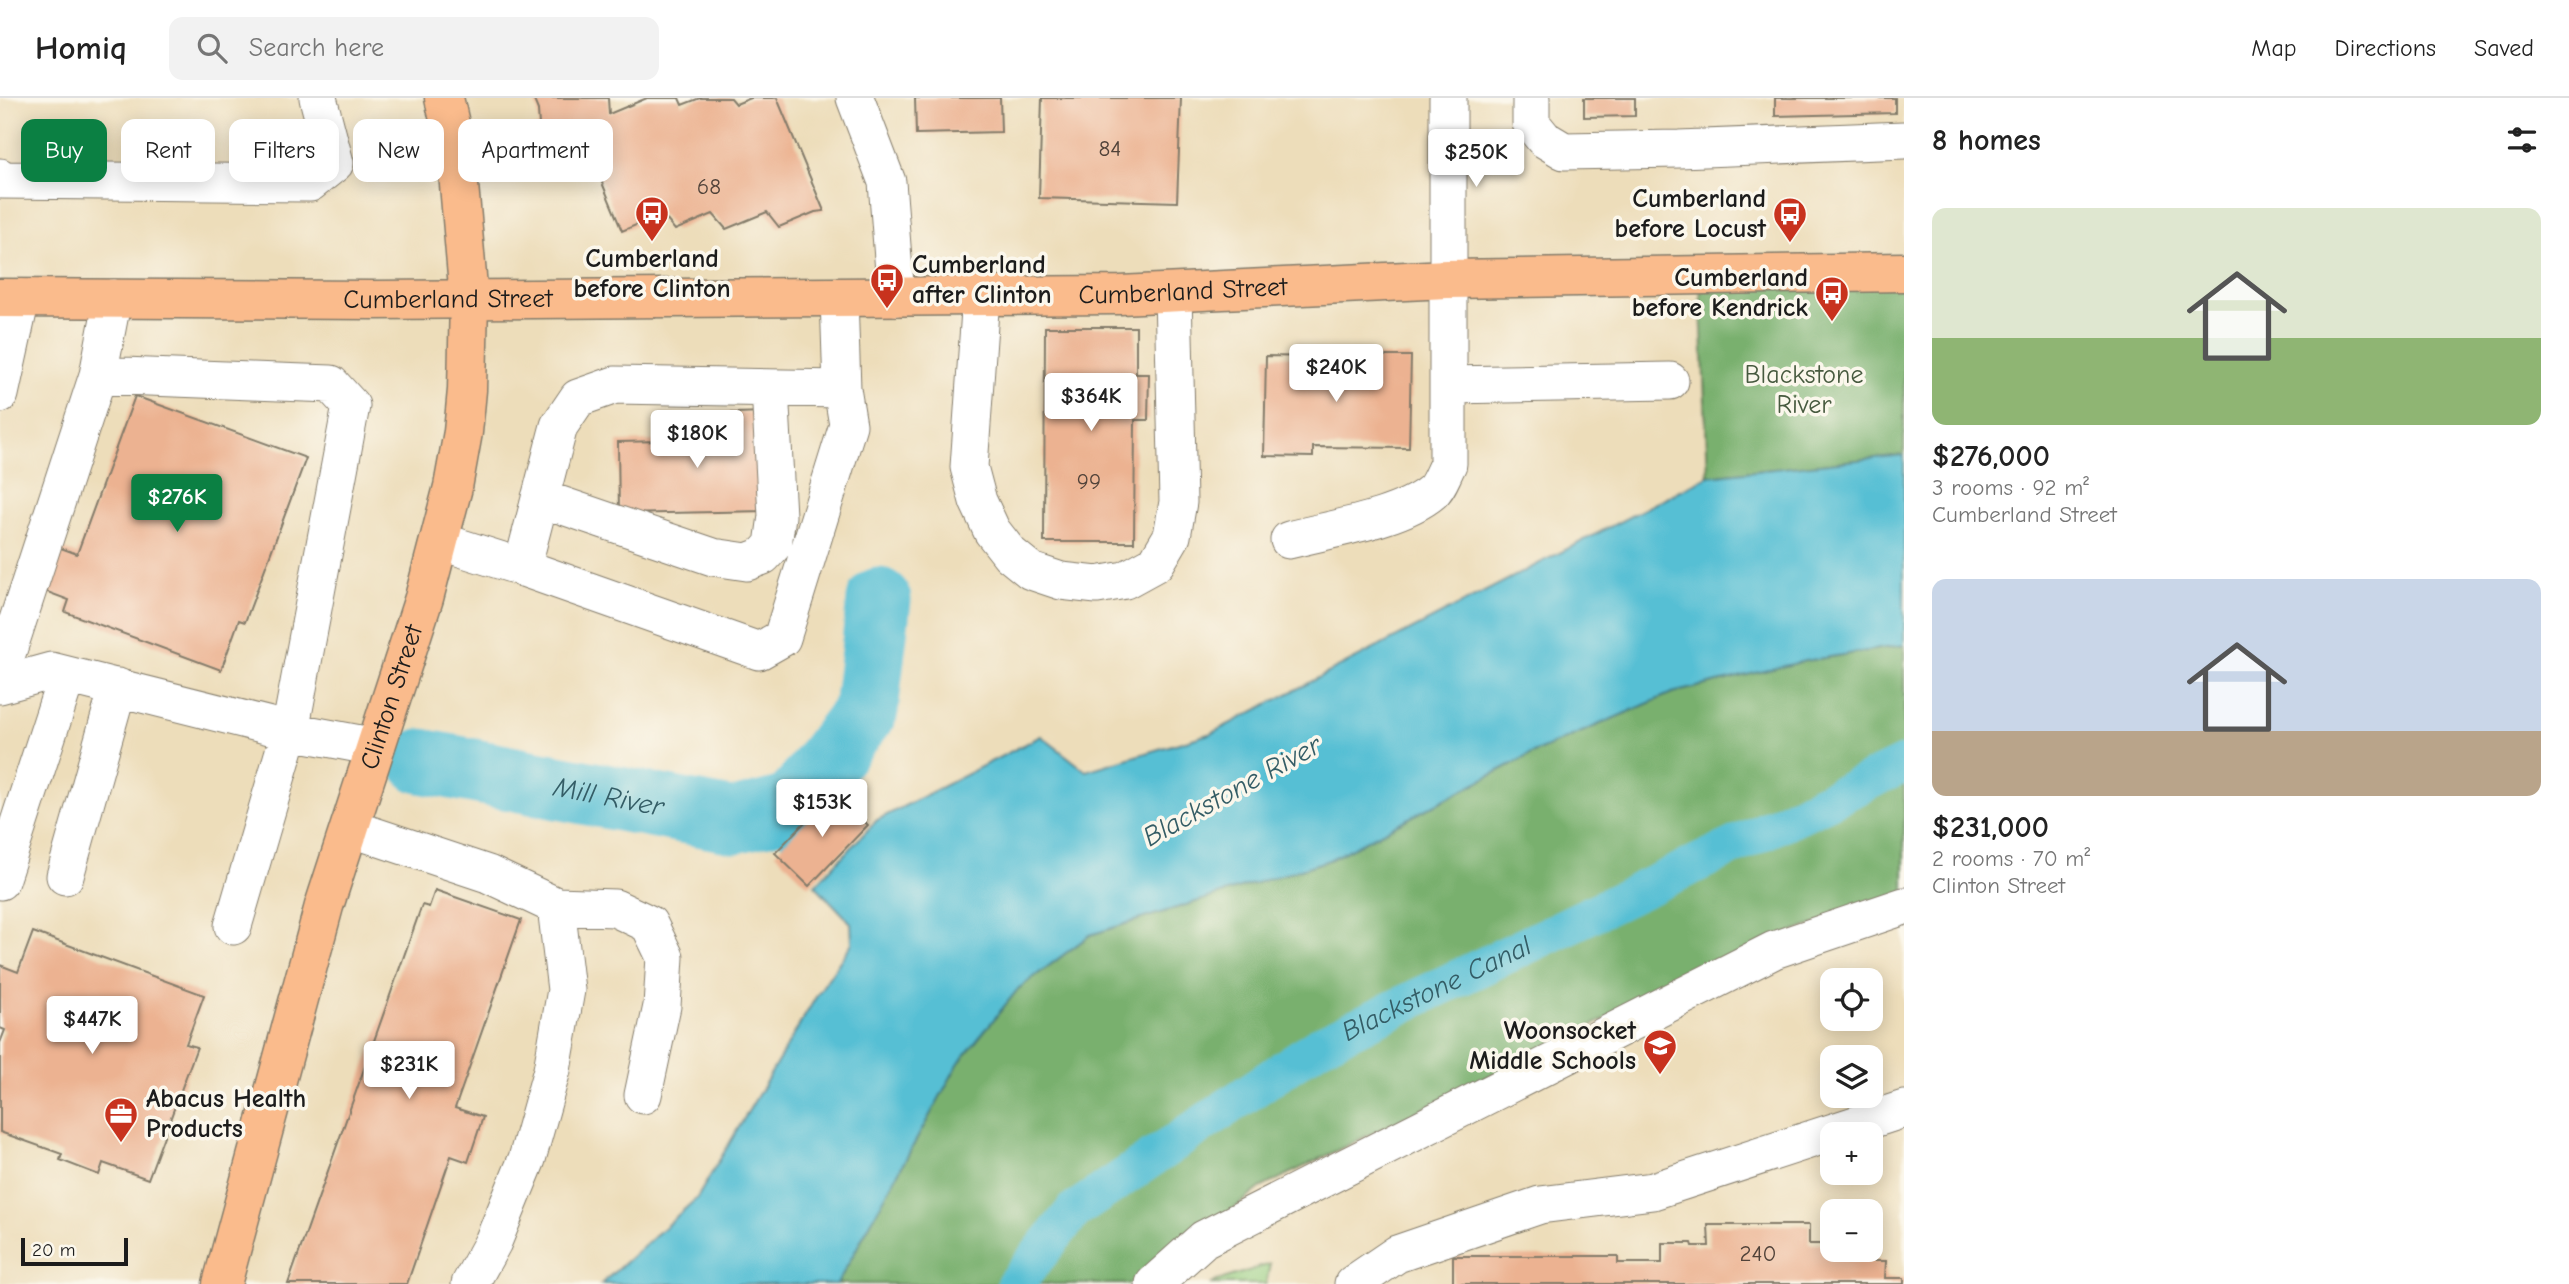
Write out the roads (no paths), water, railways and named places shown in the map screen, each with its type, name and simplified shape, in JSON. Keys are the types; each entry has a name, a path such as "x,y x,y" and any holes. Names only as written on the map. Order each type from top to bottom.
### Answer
{"main road":[{"name":"Clinton Street","path":"222,1284 324,906 424,598 453,487 467,390 469,299 456,150 444,98"},
{"name":"Cumberland Street","path":"10,298 981,296 1173,293 1447,279 1904,272"}],"street":[{"path":"0,177 2,180 310,183 335,163 318,98"},
{"path":"855,98 887,182 896,297"},
{"path":"1289,540 1391,514 1415,504 1435,490 1448,464 1448,98"},
{"path":"1531,98 1531,122 1544,139 1564,151 1904,140"},
{"path":"981,296 969,467 978,500 992,531 1010,554 1031,571 1061,581 1097,585 1125,580 1156,563 1172,536 1178,502 1173,293"},
{"path":"439,541 759,651 782,638 848,425 842,389 839,297"},
{"path":"0,394 10,298"},
{"path":"0,675 96,381 113,298"},
{"path":"96,381 331,384 351,406 290,731 233,926"},
{"path":"1448,385 1670,381"},
{"path":"522,568 559,426 578,398 615,386 842,389"},
{"path":"540,498 713,557 747,562 763,556 773,545 777,516 770,388"},
{"path":"0,685 51,671 290,731 376,747"},
{"path":"0,881 67,675"},
{"path":"65,876 118,687"},
{"path":"350,828 488,874 556,906 615,908 649,924 665,957 662,1006 643,1095"},
{"path":"470,1284 493,1242 527,1159 552,1070 565,990 556,906"},
{"path":"1154,1284 1205,1239 1774,950 1904,906"},
{"path":"1353,1284 1397,1254 1540,1205 1653,1191 1904,1109"}],"water":[{"name":"Blackstone River","path":"1904,455 1904,645 1805,661 1672,693 1533,753 1329,860 1090,935 1018,989 958,1064 837,1284 601,1284 697,1198 819,992 852,943 851,923 815,885 877,820 1041,736 1086,771 1212,733 1708,476"}],"waterway":[{"path":"805,821 793,806 866,710 879,600"},
{"name":"Mill River","path":"421,761 735,821 793,806"},
{"name":"Blackstone Canal","path":"1015,1284 1074,1211 1319,1045 1904,764"}],"place":[{"name":"Cumberland before Clinton","path":"652,243"},
{"name":"Cumberland before Locust","path":"1790,244"},
{"name":"Cumberland after Clinton","path":"887,310"},
{"name":"Cumberland before Kendrick","path":"1832,323"},
{"name":"Woonsocket Middle Schools","path":"1660,1076"},
{"name":"Abacus Health Products","path":"121,1144"}]}
